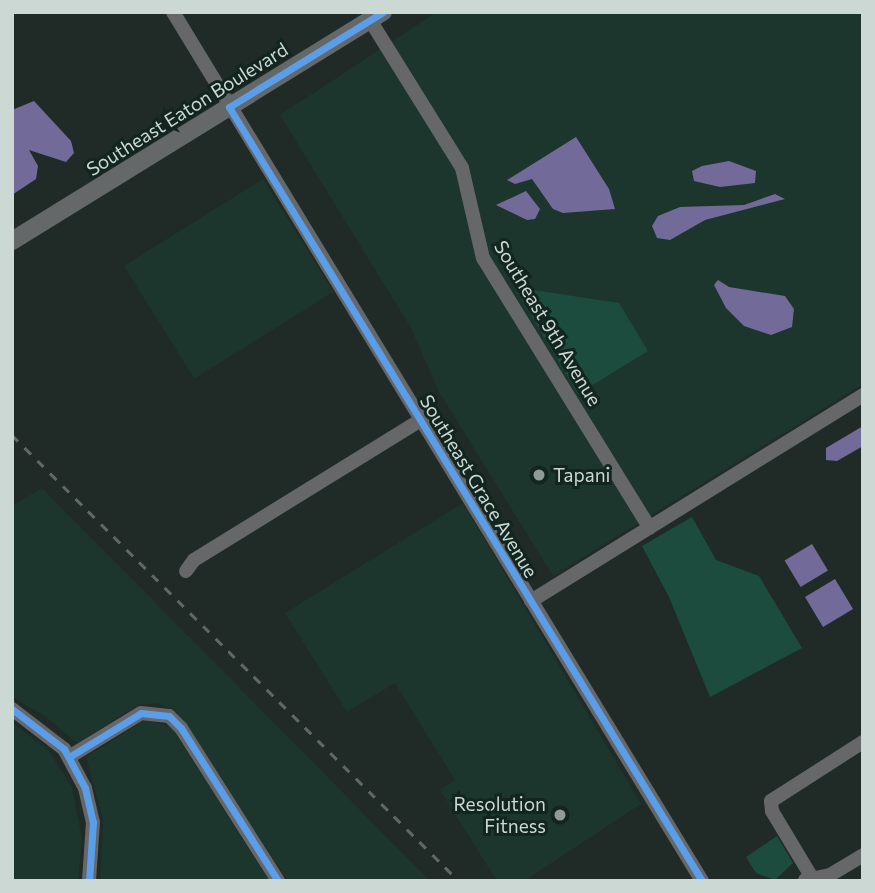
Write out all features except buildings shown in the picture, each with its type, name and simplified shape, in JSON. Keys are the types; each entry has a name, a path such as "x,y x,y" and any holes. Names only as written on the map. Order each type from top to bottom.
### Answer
{"main road":[{"name":"Southeast Eaton Boulevard","path":"12,241 377,16"}],"street":[{"name":"Southeast Grace Avenue","path":"173,12 702,881"},
{"name":"Southeast 9th Avenue","path":"377,16 462,168 483,258 650,528"},
{"path":"531,601 863,395"},
{"path":"186,571 194,560 421,420"},
{"path":"12,709 44,729 69,757 86,788 93,822 89,881"},
{"path":"69,757 137,715 161,713 181,728 278,881"},
{"path":"863,742 771,802 772,811 807,878 830,875 863,855"}],"shaded area":[{"path":"437,12 858,12 863,20 863,384 553,576 439,392 411,328 280,115"},
{"path":"34,101 71,141 74,153 66,162 29,150 38,166 36,179 12,195 12,110"},
{"path":"576,137 609,189 615,209 563,213 553,209 532,179 515,184 507,180"},
{"path":"729,161 756,171 755,183 720,187 694,181 692,171 702,166"},
{"path":"263,179 333,292 194,379 124,266"},
{"path":"526,191 540,209 535,219 527,220 496,205"},
{"path":"775,194 785,199 705,220 670,240 657,238 652,226 658,216 680,207 744,205"},
{"path":"718,280 729,287 785,296 794,309 792,327 771,335 744,326 726,308 714,285"},
{"path":"863,426 863,446 837,461 826,460 826,448"},
{"path":"42,488 430,881 288,881 175,710 157,703 138,705 77,743 45,716 12,697 12,506"},
{"path":"463,503 641,804 524,881 497,881 440,790 455,780 395,683 347,712 285,613"},
{"path":"812,544 828,571 801,587 785,560"},
{"path":"835,579 853,609 823,627 805,597"},
{"path":"146,719 172,728 269,881 100,881 103,820 86,757"},
{"path":"12,722 48,750 72,787 82,839 78,881 12,881"}],"green space":[{"path":"514,287 619,303 648,351 578,394"},
{"path":"692,517 716,560 759,576 802,648 710,697 669,597 642,546"},
{"path":"777,836 793,863 775,880 756,873 746,857"}],"railway":[{"path":"12,435 459,881"}],"cycle path":[{"path":"383,12 229,107 702,881"},
{"path":"12,709 64,749 85,788 93,822 89,881"},
{"path":"69,757 141,713 169,716 181,728 278,881"}],"place":[{"name":"Tapani","path":"539,475"},
{"name":"Resolution Fitness","path":"560,815"}]}
